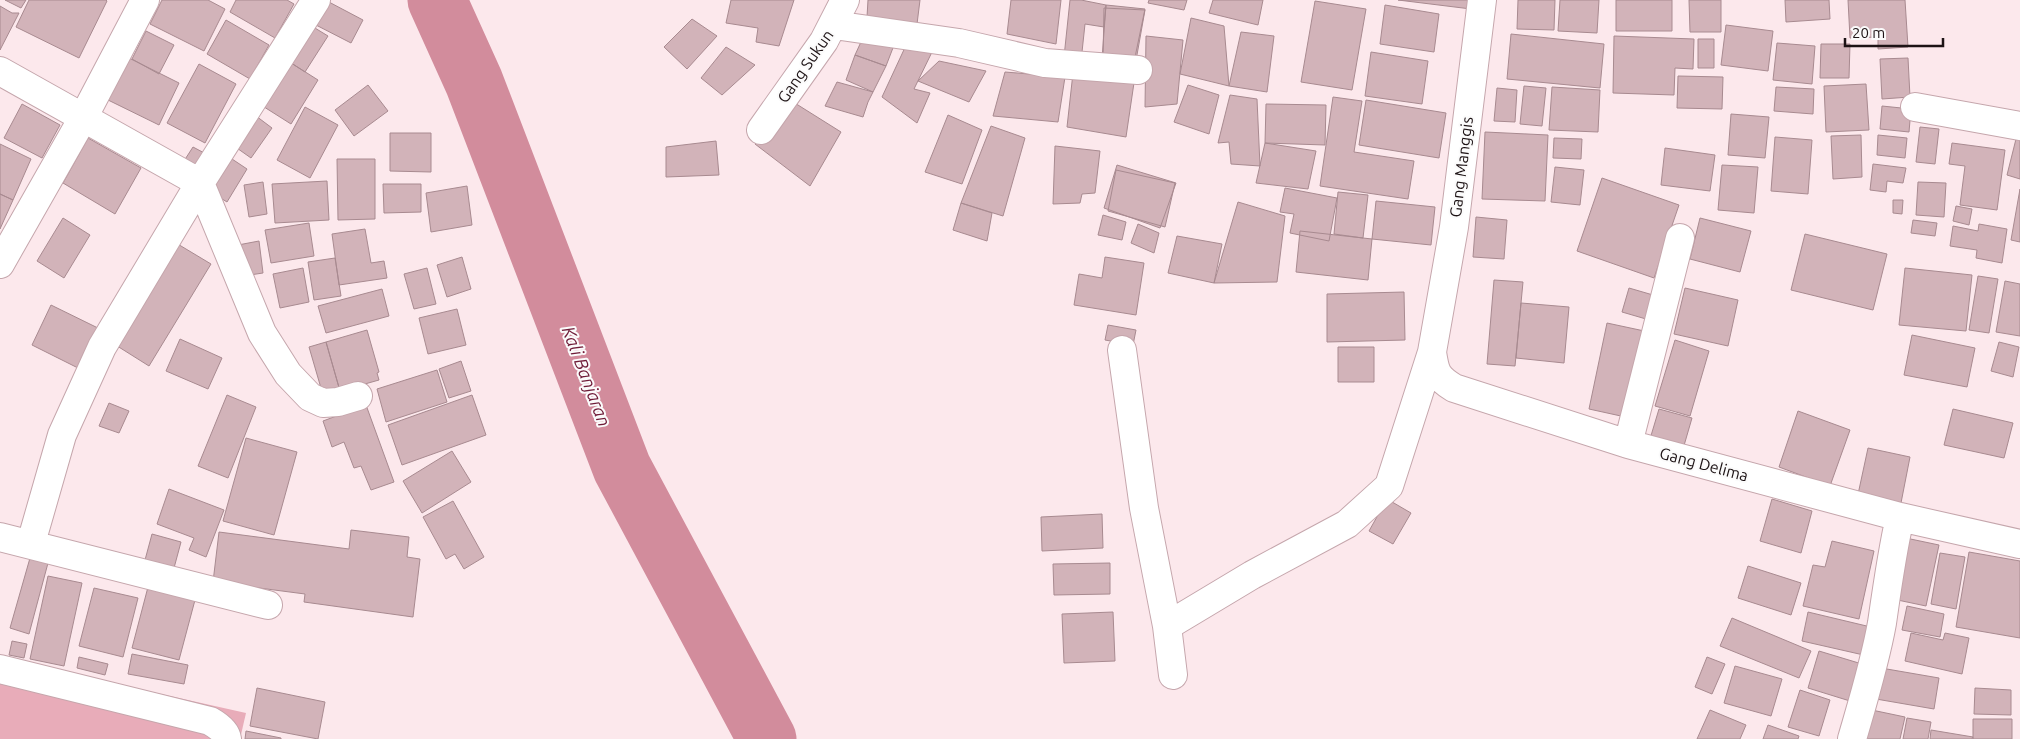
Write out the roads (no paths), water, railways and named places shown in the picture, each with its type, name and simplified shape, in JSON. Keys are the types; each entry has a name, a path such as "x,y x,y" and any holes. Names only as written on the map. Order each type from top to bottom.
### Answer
{"street":[{"path":"0,264 83,118 145,0"},
{"path":"31,543 62,435 102,347 200,183 316,0"},
{"name":"Gang Sukun","path":"761,130 824,41 845,0"},
{"name":"Gang Manggis","path":"1167,626 1252,575 1348,524 1389,486 1434,342 1454,227 1482,0"},
{"path":"834,24 959,43 1045,63 1138,70"},
{"path":"0,71 200,183 262,332 288,374 310,397 324,403 338,402 358,396"},
{"path":"1916,107 2020,126"},
{"path":"1628,444 1680,238"},
{"name":"Gang Delima","path":"1434,342 1434,368 1440,380 1454,388 1628,444 1900,517 2020,544"},
{"path":"1122,350 1144,508 1167,626 1173,675"},
{"path":"1852,739 1865,697 1881,625 1890,565 1900,517"},
{"path":"0,537 31,543 268,604"},
{"path":"0,669 210,721 219,726 227,736 227,739"}],"waterway":[{"name":"Kali Banjaran","path":"437,0 474,82 622,468 767,739"}]}
